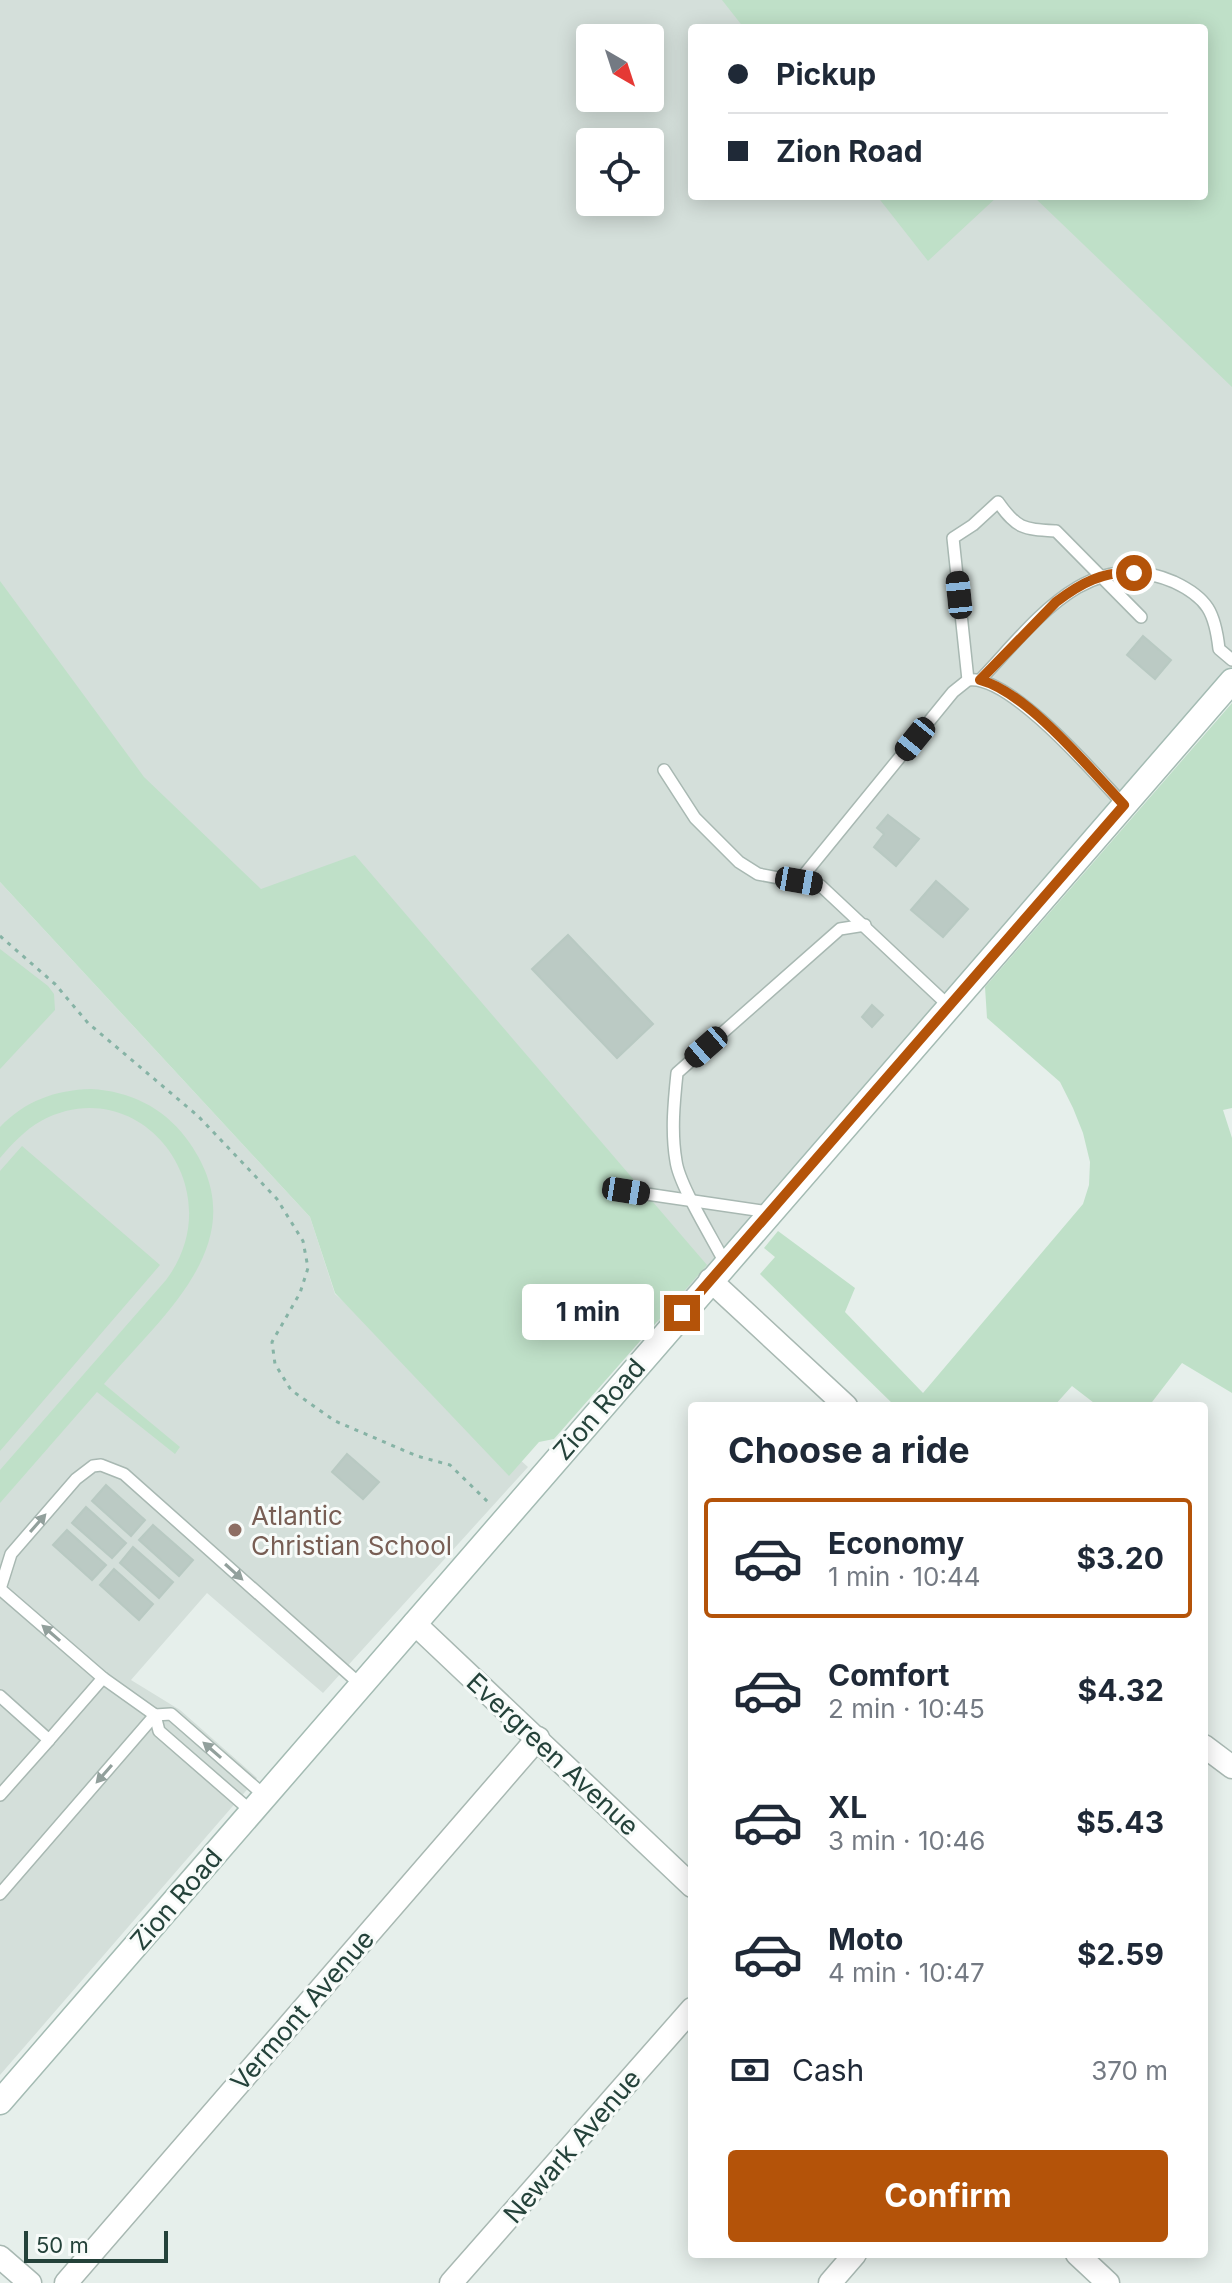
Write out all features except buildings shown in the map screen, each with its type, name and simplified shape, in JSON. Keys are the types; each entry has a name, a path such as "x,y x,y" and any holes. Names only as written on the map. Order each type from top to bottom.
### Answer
{"street":[{"name":"Zion Road","path":"0,2102 1232,681"},
{"path":"718,1272 842,1402"},
{"name":"Evergreen Avenue","path":"414,1623 688,1882"},
{"name":"Vermont Avenue","path":"66,2283 538,1738"},
{"path":"1208,1749 1232,1767"},
{"name":"Newark Avenue","path":"451,2283 688,2014"},
{"path":"0,2257 20,2280"},
{"path":"830,2283 852,2258"},
{"path":"1081,2258 1108,2283"}],"lane":[{"path":"974,680 953,538 998,502 1017,526 1056,531 1141,617"},
{"path":"799,881 953,692 974,680 1056,602 1084,583 1117,572 1155,576 1191,592 1213,614 1219,649 1232,660"},
{"path":"974,680 1004,690 1025,706 1124,805"},
{"path":"664,770 695,818 739,862 758,874 821,886 949,1006"},
{"path":"718,1272 676,1162 674,1113 677,1073 840,929 865,925"},
{"path":"626,1191 769,1212"},
{"path":"258,1804 171,1714 155,1715 103,1678 0,1589 11,1554 76,1479 93,1466 101,1465 124,1474 361,1685"},
{"path":"0,1795 103,1678"},
{"path":"0,1696 6,1708 49,1740"},
{"path":"155,1715 159,1731 258,1804"},
{"path":"0,1894 155,1715"}],"path":[{"path":"0,936 55,984 88,1023 198,1116 277,1199 303,1241 308,1268 300,1293 272,1342 275,1364 291,1390 335,1421 417,1456 450,1465 489,1503"}],"shaded area":[{"path":"0,0 1177,0 1202,24 688,24 688,200 1208,200 1208,29 1232,52 1232,676 658,1322 0,709"},
{"name":"Atlantic Christian School","path":"0,882 310,1217 335,1294 528,1467 323,1693 207,1593 131,1680 180,1710 257,1778 0,2075"}],"green space":[{"path":"722,0 1232,0 1232,387 1037,200 1208,200 1208,24 741,24"},
{"path":"880,200 994,200 928,261"},
{"path":"0,581 144,777 261,889 355,855 707,1265 554,1439 539,1442 509,1476 335,1293 310,1217 0,882"},
{"path":"1232,703 1232,1108 1223,1110 1232,1138 1232,1393 1182,1363 1152,1402 1093,1402 1072,1386 1058,1402 891,1402 760,1274 775,1257 764,1248 778,1231 855,1288 845,1312 923,1393 1083,1204 1089,1185 1090,1162 1073,1108 1060,1082 987,1018 985,987"},
{"path":"0,949 48,986 54,994 55,1010 0,1069"},
{"path":"91,1089 132,1097 156,1109 186,1138 206,1174 213,1209 209,1241 196,1272 153,1330 104,1384 180,1447 175,1454 97,1392 0,1503 0,1470 166,1280 184,1245 189,1210 182,1176 166,1147 142,1124 112,1111 78,1109 41,1121 0,1158 0,1127 20,1110 53,1095"},
{"path":"22,1146 160,1265 0,1451 0,1171"}],"place":[{"name":"Atlantic Christian School","path":"235,1530"}],"route":[{"path":"682,1313 1124,805 1025,706 1004,690 980,680 1069,592 1100,576 1117,572 1134,573"}]}
